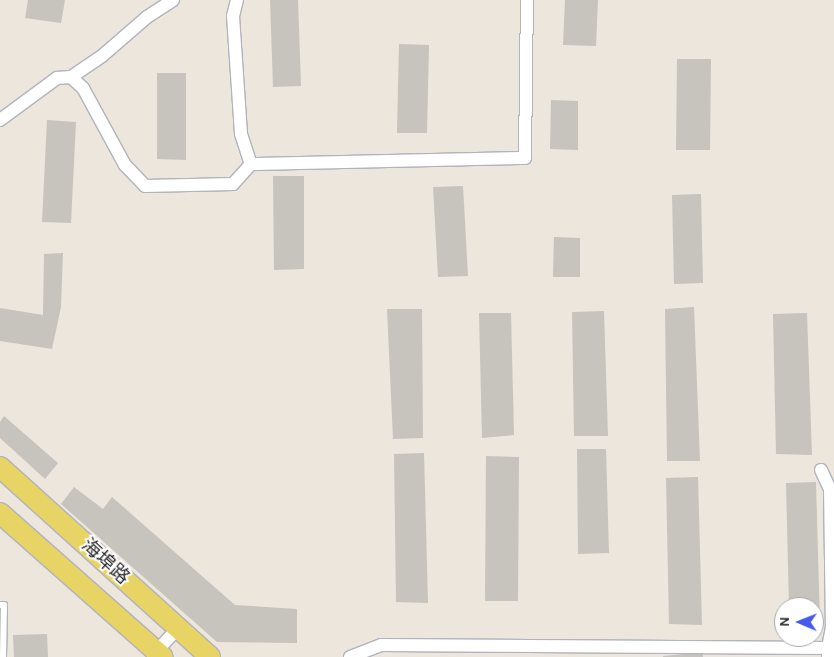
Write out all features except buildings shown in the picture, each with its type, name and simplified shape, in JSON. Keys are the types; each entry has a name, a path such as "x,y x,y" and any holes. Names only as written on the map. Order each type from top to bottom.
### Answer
{"main road":[{"name":"海埠路","path":"0,467 210,657"},
{"name":"海埠路","path":"0,513 157,655"}],"street":[{"path":"0,120 57,78 71,77 173,0"},
{"path":"237,0 233,16 241,134 251,164"},
{"path":"71,77 83,88 124,166 145,186 233,184 251,164 525,158 527,0"},
{"path":"350,657 381,645 648,652 828,653 832,627 830,489 821,470"},
{"path":"157,655 177,629"}],"lane":[{"path":"0,604 4,604 3,657"}]}
